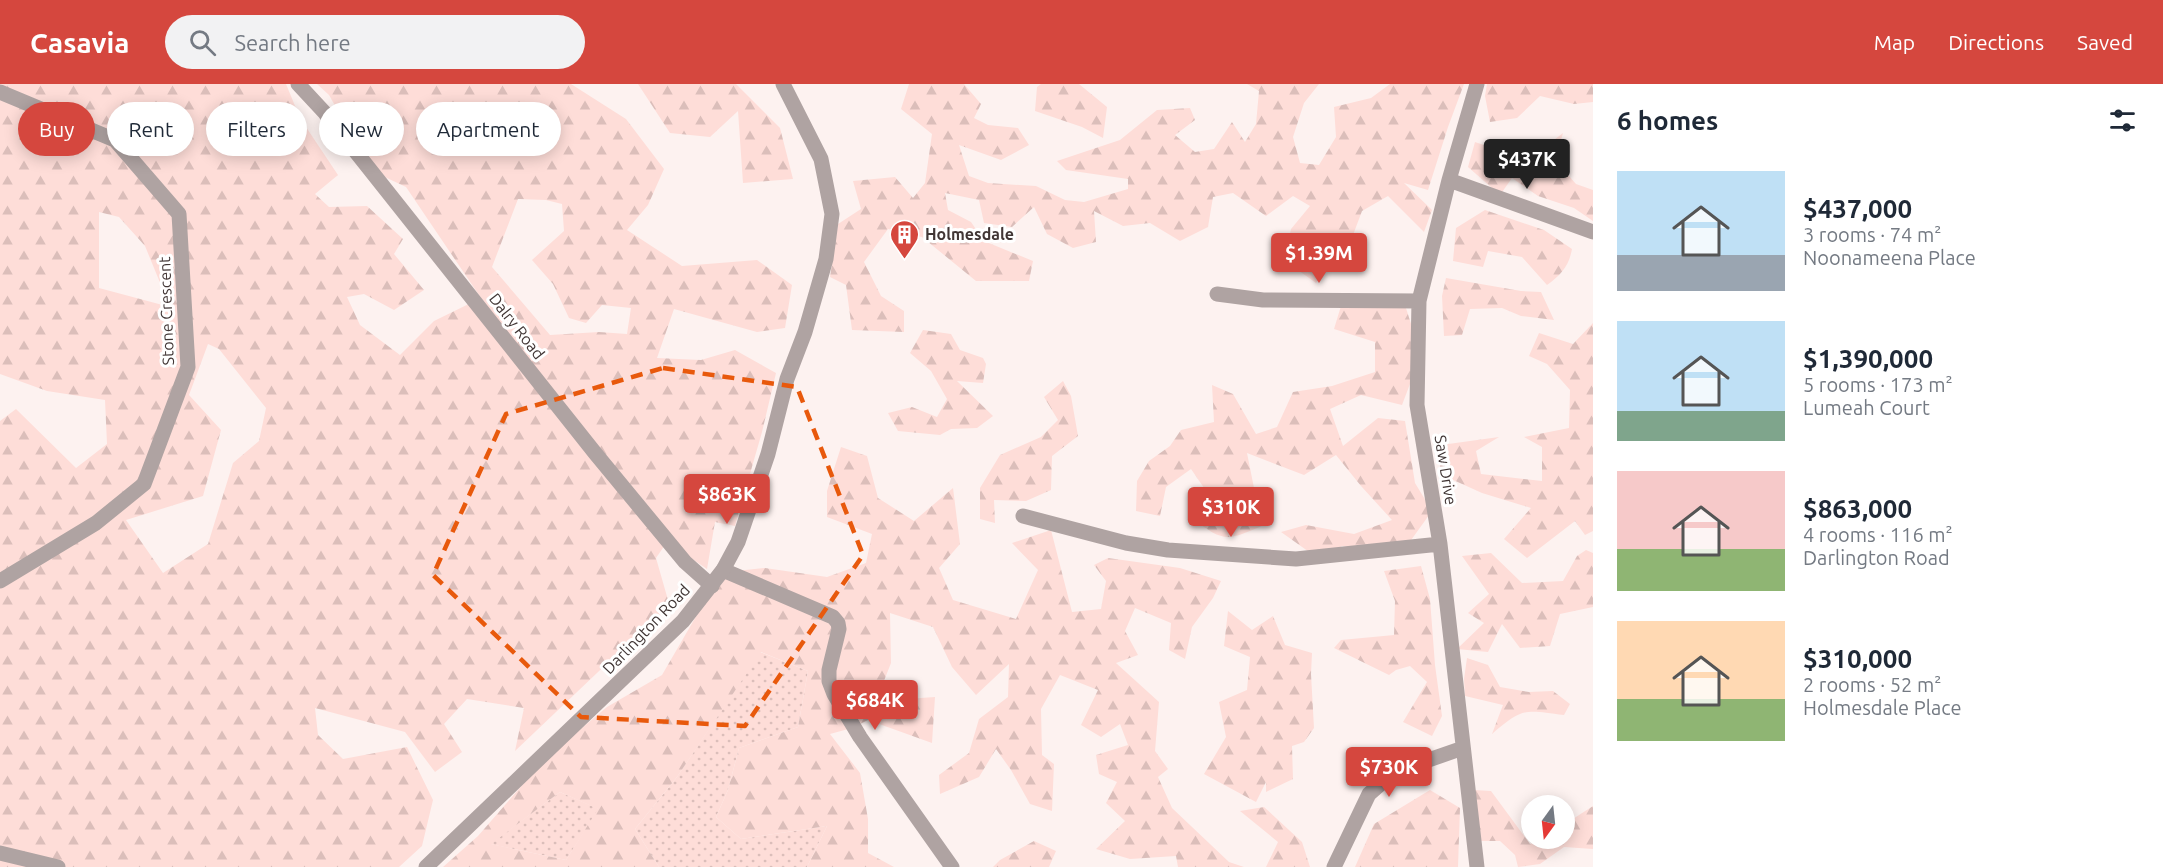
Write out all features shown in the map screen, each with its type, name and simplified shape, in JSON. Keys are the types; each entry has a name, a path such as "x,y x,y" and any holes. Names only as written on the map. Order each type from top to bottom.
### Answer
{"street":[{"name":"Dalry Road","path":"298,84 325,113 595,453 685,562 712,586"},
{"name":"Darlington Road","path":"426,867 683,621 712,586 738,542 768,454 787,379 805,332 826,259 832,214 821,159 783,84"},
{"name":"Saw Drive","path":"1477,84 1449,180 1419,301 1417,405 1440,544 1477,867"},
{"name":"Stone Crescent","path":"0,92 115,140 179,214 188,367 144,484 96,523 0,581"},
{"path":"1449,180 1593,232"},
{"path":"1217,294 1263,300 1419,301"},
{"path":"1023,516 1158,549 1272,558 1296,559 1440,544"},
{"path":"723,570 833,617 838,623 839,629 829,670 829,681 834,694 860,737 952,867"},
{"path":"1334,867 1369,794 1394,772 1463,748"},
{"path":"0,853 58,867"}],"highlighted area":[{"path":"663,368 797,387 863,555 745,726 581,717 433,575 506,414"}],"green space":[{"path":"0,84 286,84 293,102 206,102 206,156 307,156 307,128 319,146 319,156 325,156 338,175 315,194 329,207 367,206 403,239 394,254 424,290 394,310 364,294 347,297 360,325 400,355 434,321 481,298 406,187 372,171 364,156 404,156 404,102 333,102 317,84 571,84 626,119 664,169 648,205 627,230 682,266 757,260 792,285 785,328 757,332 674,309 657,358 701,360 735,350 776,373 735,526 715,522 707,569 667,542 656,558 670,607 515,751 524,708 467,699 444,724 462,752 435,772 405,732 315,708 318,735 343,759 407,747 433,800 422,846 399,867 0,867 0,421 16,409 76,468 107,444 105,400 47,391 0,374","holes":["518,199 546,200 562,204 564,231 532,260 553,284 569,318 586,323 602,305 631,308 627,334 599,332 550,335 492,267","99,212 119,217 145,246 170,307 99,288","208,344 219,349 266,408 259,441 233,463 208,544 163,573 126,520 203,496 221,430 189,395"]},
{"path":"638,84 736,84 780,128 793,179 743,183 738,111 710,137 670,133"},
{"path":"909,84 964,84 981,104 974,118 988,125 1018,128 1029,145 1001,160 959,145 969,176 988,183 1036,186 1065,200 1084,202 1128,189 1128,179 1066,170 1057,161 1120,140 1157,110 1190,108 1195,120 1175,135 1195,152 1214,149 1232,122 1245,142 1256,124 1259,91 1247,84 1319,84 1304,103 1293,137 1300,163 1319,165 1336,137 1334,107 1371,98 1390,84 1464,84 1428,190 1404,183 1432,210 1424,232 1388,196 1362,211 1350,243 1316,283 1284,260 1291,229 1310,206 1293,196 1266,216 1233,193 1213,197 1208,227 1180,241 1150,223 1123,226 1094,211 1096,242 1073,248 1047,234 1034,207 1012,227 984,223 979,200 945,193 948,210 971,222 984,241 1033,261 1029,281 976,281 922,237 888,229 864,262 881,296 904,311 904,332 852,330 846,285 830,277 838,224 861,209 853,181 895,177 913,198 925,183 932,134 901,109"},
{"path":"1041,84 1079,84 1107,107 1103,138 1082,127 1035,111 1037,87"},
{"path":"1487,84 1593,84 1593,102 1574,104 1540,96 1517,118 1490,122 1485,96"},
{"path":"1563,133 1555,160 1576,184 1593,190 1593,221 1574,208 1538,196 1512,178 1500,195 1468,167 1475,142 1504,152 1541,150"},
{"path":"1485,210 1544,230 1572,249 1564,270 1547,285 1522,257 1488,251 1483,267 1453,261 1456,228"},
{"path":"1446,278 1521,291 1541,292 1554,320 1521,316 1502,308 1470,309 1462,335 1444,336 1442,296"},
{"path":"1405,305 1413,330 1413,376 1402,405 1361,395 1330,409 1343,446 1378,418 1405,421 1415,483 1432,511 1401,554 1342,546 1319,559 1281,532 1306,525 1354,534 1392,520 1336,455 1304,475 1247,453 1264,525 1242,534 1226,537 1219,535 1192,518 1211,498 1191,469 1166,487 1160,516 1136,511 1137,481 1149,461 1170,446 1181,430 1214,422 1212,385 1233,394 1256,434 1277,427 1293,392 1332,386 1375,372 1375,342 1334,329 1341,306"},
{"path":"1593,323 1593,531 1585,535 1575,521 1527,558 1504,539 1531,508 1482,493 1440,474 1441,445 1499,437 1476,451 1481,474 1542,481 1542,447 1524,437 1569,428 1570,390 1547,364 1529,356 1539,333 1573,344"},
{"path":"923,330 951,334 960,350 983,358 986,364 983,383 957,381 993,416 977,428 951,429 940,435 898,431 888,413 912,407 937,417 947,399 931,371 910,353"},
{"path":"1063,381 1071,396 1078,436 1052,456 1051,490 1026,501 994,500 995,523 980,519 980,488 1000,455 1041,437 1058,420 1044,397"},
{"path":"841,447 867,456 878,498 914,521 953,488 960,544 939,568 953,600 1016,619 1038,570 1012,543 1051,530 1072,612 1101,609 1106,581 1094,565 1108,558 1180,568 1221,581 1213,598 1192,627 1185,659 1169,650 1171,623 1135,608 1125,631 1138,655 1116,663 1159,702 1155,751 1168,769 1158,777 1172,808 1229,862 1244,867 1178,867 1176,856 1130,859 1096,849 1125,821 1106,803 1117,782 1099,774 1096,755 1128,745 1120,724 1101,737 1081,725 1098,690 1060,675 1041,709 1042,755 1054,764 1052,811 1030,804 996,749 979,777 940,794 939,775 969,753 979,719 1008,697 1009,664 976,695 952,667 933,627 890,613 891,663 876,701 935,697 932,743 868,720 852,728 830,734 860,773 868,819 868,853 894,867 807,867 827,826 741,839 716,817 728,790 739,748 798,727 808,671 761,652 677,777 635,829 659,867 443,867 478,836 546,758 607,707 662,675 698,613 726,572 765,568 827,577 866,563 872,534 827,517 827,491","holes":["560,792 598,809 566,860 491,844"]},
{"path":"1586,550 1593,553 1593,607 1560,614 1550,646 1520,648 1502,624 1488,652 1457,649 1484,623 1468,613 1489,594 1462,556 1491,553 1522,583 1563,581 1577,556"},
{"path":"1421,566 1430,599 1442,716 1432,736 1403,722 1427,682 1410,666 1396,670 1389,675 1334,648 1341,640 1394,635 1395,601 1384,571"},
{"path":"1228,611 1252,630 1273,616 1285,645 1312,653 1314,728 1304,742 1292,746 1293,779 1266,792 1266,782 1256,802 1204,774 1226,737 1219,702 1247,690 1250,657 1224,646"},
{"path":"760,652 808,671 798,727 739,748 728,790 716,817 741,839 827,826 807,867 659,867 635,829 677,777"},
{"path":"1467,658 1488,665 1500,687 1529,692 1553,691 1570,704 1564,715 1532,712 1518,715 1492,734 1503,705 1465,696 1464,679"},
{"path":"1430,790 1460,808 1458,867 1355,867 1374,824"},
{"path":"1474,790 1491,791 1521,832 1521,849 1561,849 1540,864 1518,867 1515,855 1500,841 1480,841"},
{"path":"560,792 599,809 566,860 490,844"},
{"path":"1593,806 1593,849 1575,848 1575,818"},
{"path":"1264,807 1302,842 1310,867 1266,867 1278,842 1240,811"},
{"path":"1034,841 1056,851 1049,867 993,867 1000,860"}],"place":[{"name":"Holmesdale","path":"904,260"}]}
